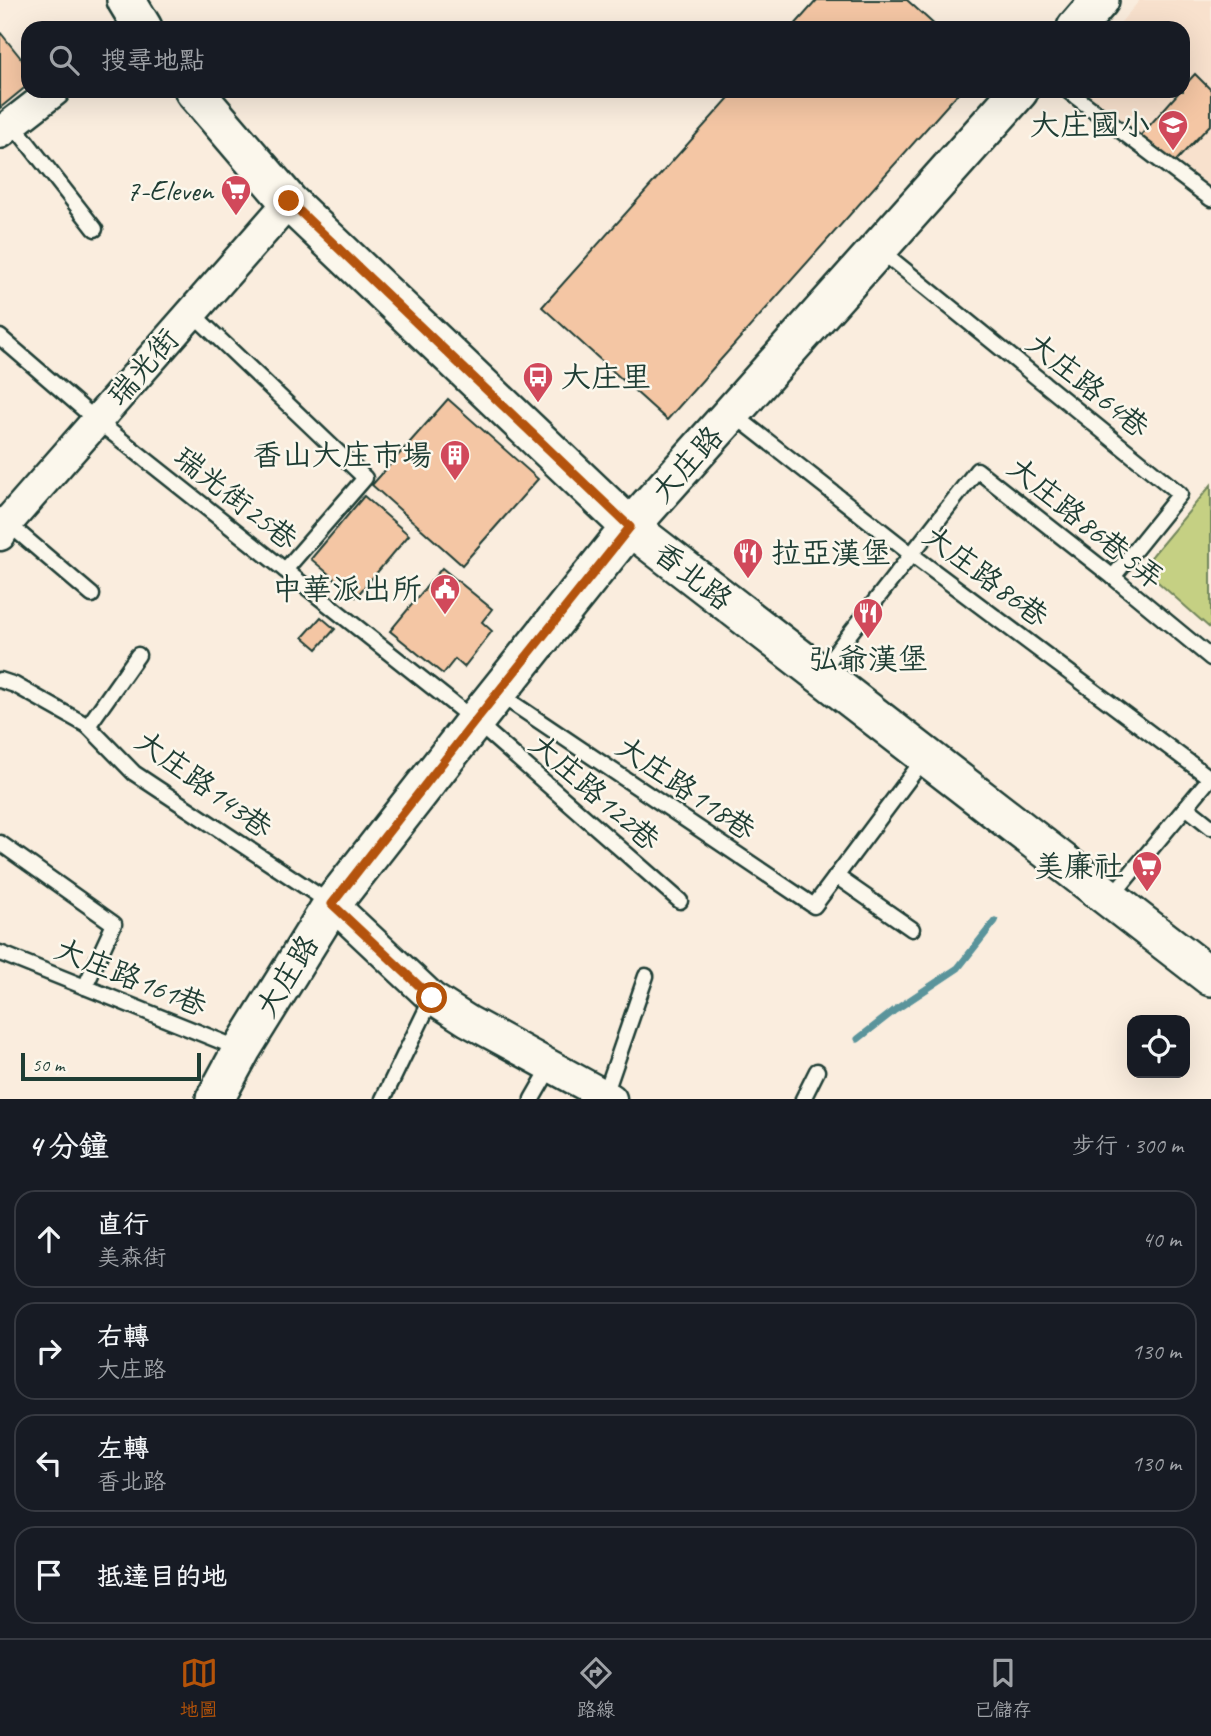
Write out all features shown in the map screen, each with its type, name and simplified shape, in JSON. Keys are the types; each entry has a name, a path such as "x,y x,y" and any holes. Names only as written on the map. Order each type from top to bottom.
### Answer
{"street":[{"path":"1082,21 1100,0"},
{"path":"6,128 45,98"},
{"name":"香北路","path":"200,98 289,201 630,527 1211,977"},
{"name":"大庄路","path":"215,1099 242,1049 332,904 497,693 630,527 1013,98"},
{"name":"瑞光街","path":"2,525 289,201"},
{"path":"332,904 432,998 468,1021 608,1097"}],"lane":[{"path":"1077,98 1211,199"},
{"path":"6,128 95,229"},
{"name":"大庄路64巷","path":"878,249 1180,494 1113,577"},
{"path":"191,312 365,478 285,570"},
{"name":"瑞光街25巷","path":"0,337 96,420 475,721"},
{"name":"大庄路86巷","path":"732,413 911,554 1211,777"},
{"name":"大庄路86巷5弄","path":"911,554 977,470 1211,657"},
{"path":"2,525 92,595"},
{"path":"819,673 911,554"},
{"path":"88,726 138,654"},
{"name":"大庄路143巷","path":"0,680 15,685 88,726 134,773 332,904"},
{"name":"大庄路118巷","path":"497,693 814,906 926,756"},
{"name":"大庄路122巷","path":"475,721 680,901"},
{"path":"1110,898 1211,777"},
{"path":"1185,807 1211,827"},
{"path":"0,843 114,924 85,987"},
{"path":"836,876 912,929"},
{"name":"大庄路161巷","path":"0,953 242,1049"},
{"path":"608,1097 646,976"},
{"path":"383,1099 432,998"},
{"path":"532,1099 551,1066"},
{"path":"803,1099 817,1071"}],"shaded area":[{"name":"大庄國小","path":"1140,0 1211,0 1211,210 1065,98 1190,98 1190,21 1122,21"}],"green space":[{"path":"1211,485 1211,629 1142,568"}],"building":[{"path":"817,0 907,0 930,21 798,21"},
{"path":"0,32 21,58 21,91 0,108"},
{"path":"1195,74 1211,90 1211,124 1172,165 1141,135 1174,98 1190,98 1190,79"},
{"path":"729,98 954,98 667,420 542,307"},
{"name":"香山大庄市場","path":"448,399 538,479 462,565 372,485"},
{"path":"364,496 409,535 356,597 311,559"},
{"name":"中華派出所","path":"442,568 492,609 482,622 492,631 464,667 455,659 443,674 390,631"},
{"path":"321,617 335,629 317,649 303,637"}],"waterway":[{"path":"858,1039 895,1010 958,968 995,921"}],"place":[{"name":"大庄國小","path":"1173,152"},
{"name":"7-Eleven","path":"236,217"},
{"name":"大庄里","path":"538,404"},
{"name":"香山大庄市場","path":"455,482"},
{"name":"拉亞漢堡","path":"748,580"},
{"name":"中華派出所","path":"445,616"},
{"name":"弘爺漢堡","path":"868,640"},
{"name":"美廉社","path":"1147,893"}],"route":[{"path":"289,201 630,527 332,904 432,998"}]}
